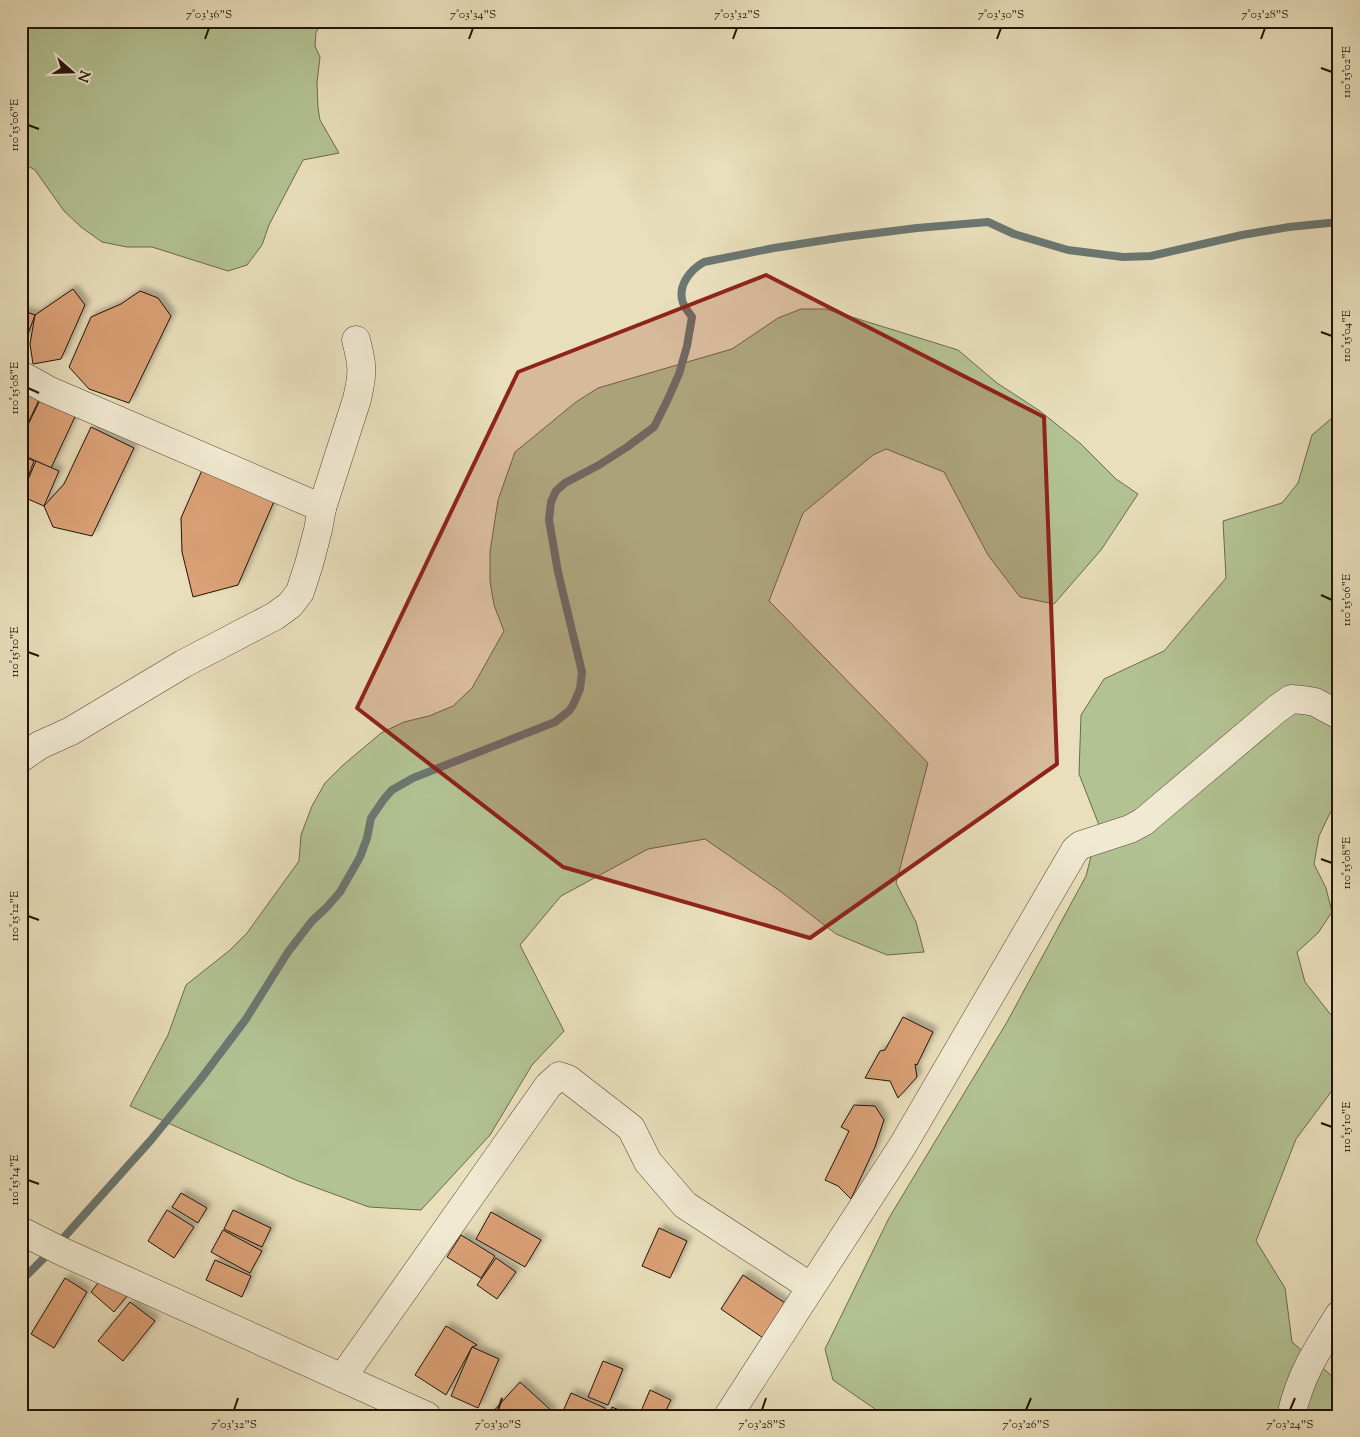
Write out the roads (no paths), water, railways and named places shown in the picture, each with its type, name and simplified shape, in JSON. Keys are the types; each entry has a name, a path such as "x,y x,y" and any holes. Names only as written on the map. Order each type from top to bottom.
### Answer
{"street":[{"path":"28,745 71,731 182,664 274,616 290,605 300,592 318,530 322,508 357,400 362,364 356,340"},
{"path":"21,375 48,390 322,508"},
{"path":"728,1416 903,1145 1075,850 1081,845 1130,829 1143,822 1277,709 1292,699 1315,702 1339,716"},
{"path":"342,1378 548,1086 559,1076 568,1078 631,1128 648,1162 685,1205 811,1287"},
{"path":"25,1234 427,1416"},
{"path":"1291,1416 1299,1384 1312,1358 1339,1315"}],"waterway":[{"path":"58,1244 151,1140 200,1080 246,1019 288,952 312,921 340,892 360,857 367,838 371,818 392,790 413,778 555,722 569,711 573,705 580,689 582,672 558,572 549,520 551,502 556,491 565,483 599,465 654,427 679,374 687,346 692,317 683,303 682,291 686,279 699,265 704,262 774,248 845,237 988,222 1014,234 1068,250 1123,257 1151,256 1242,235 1289,227 1339,222"},
{"path":"21,1281 50,1252"}]}
